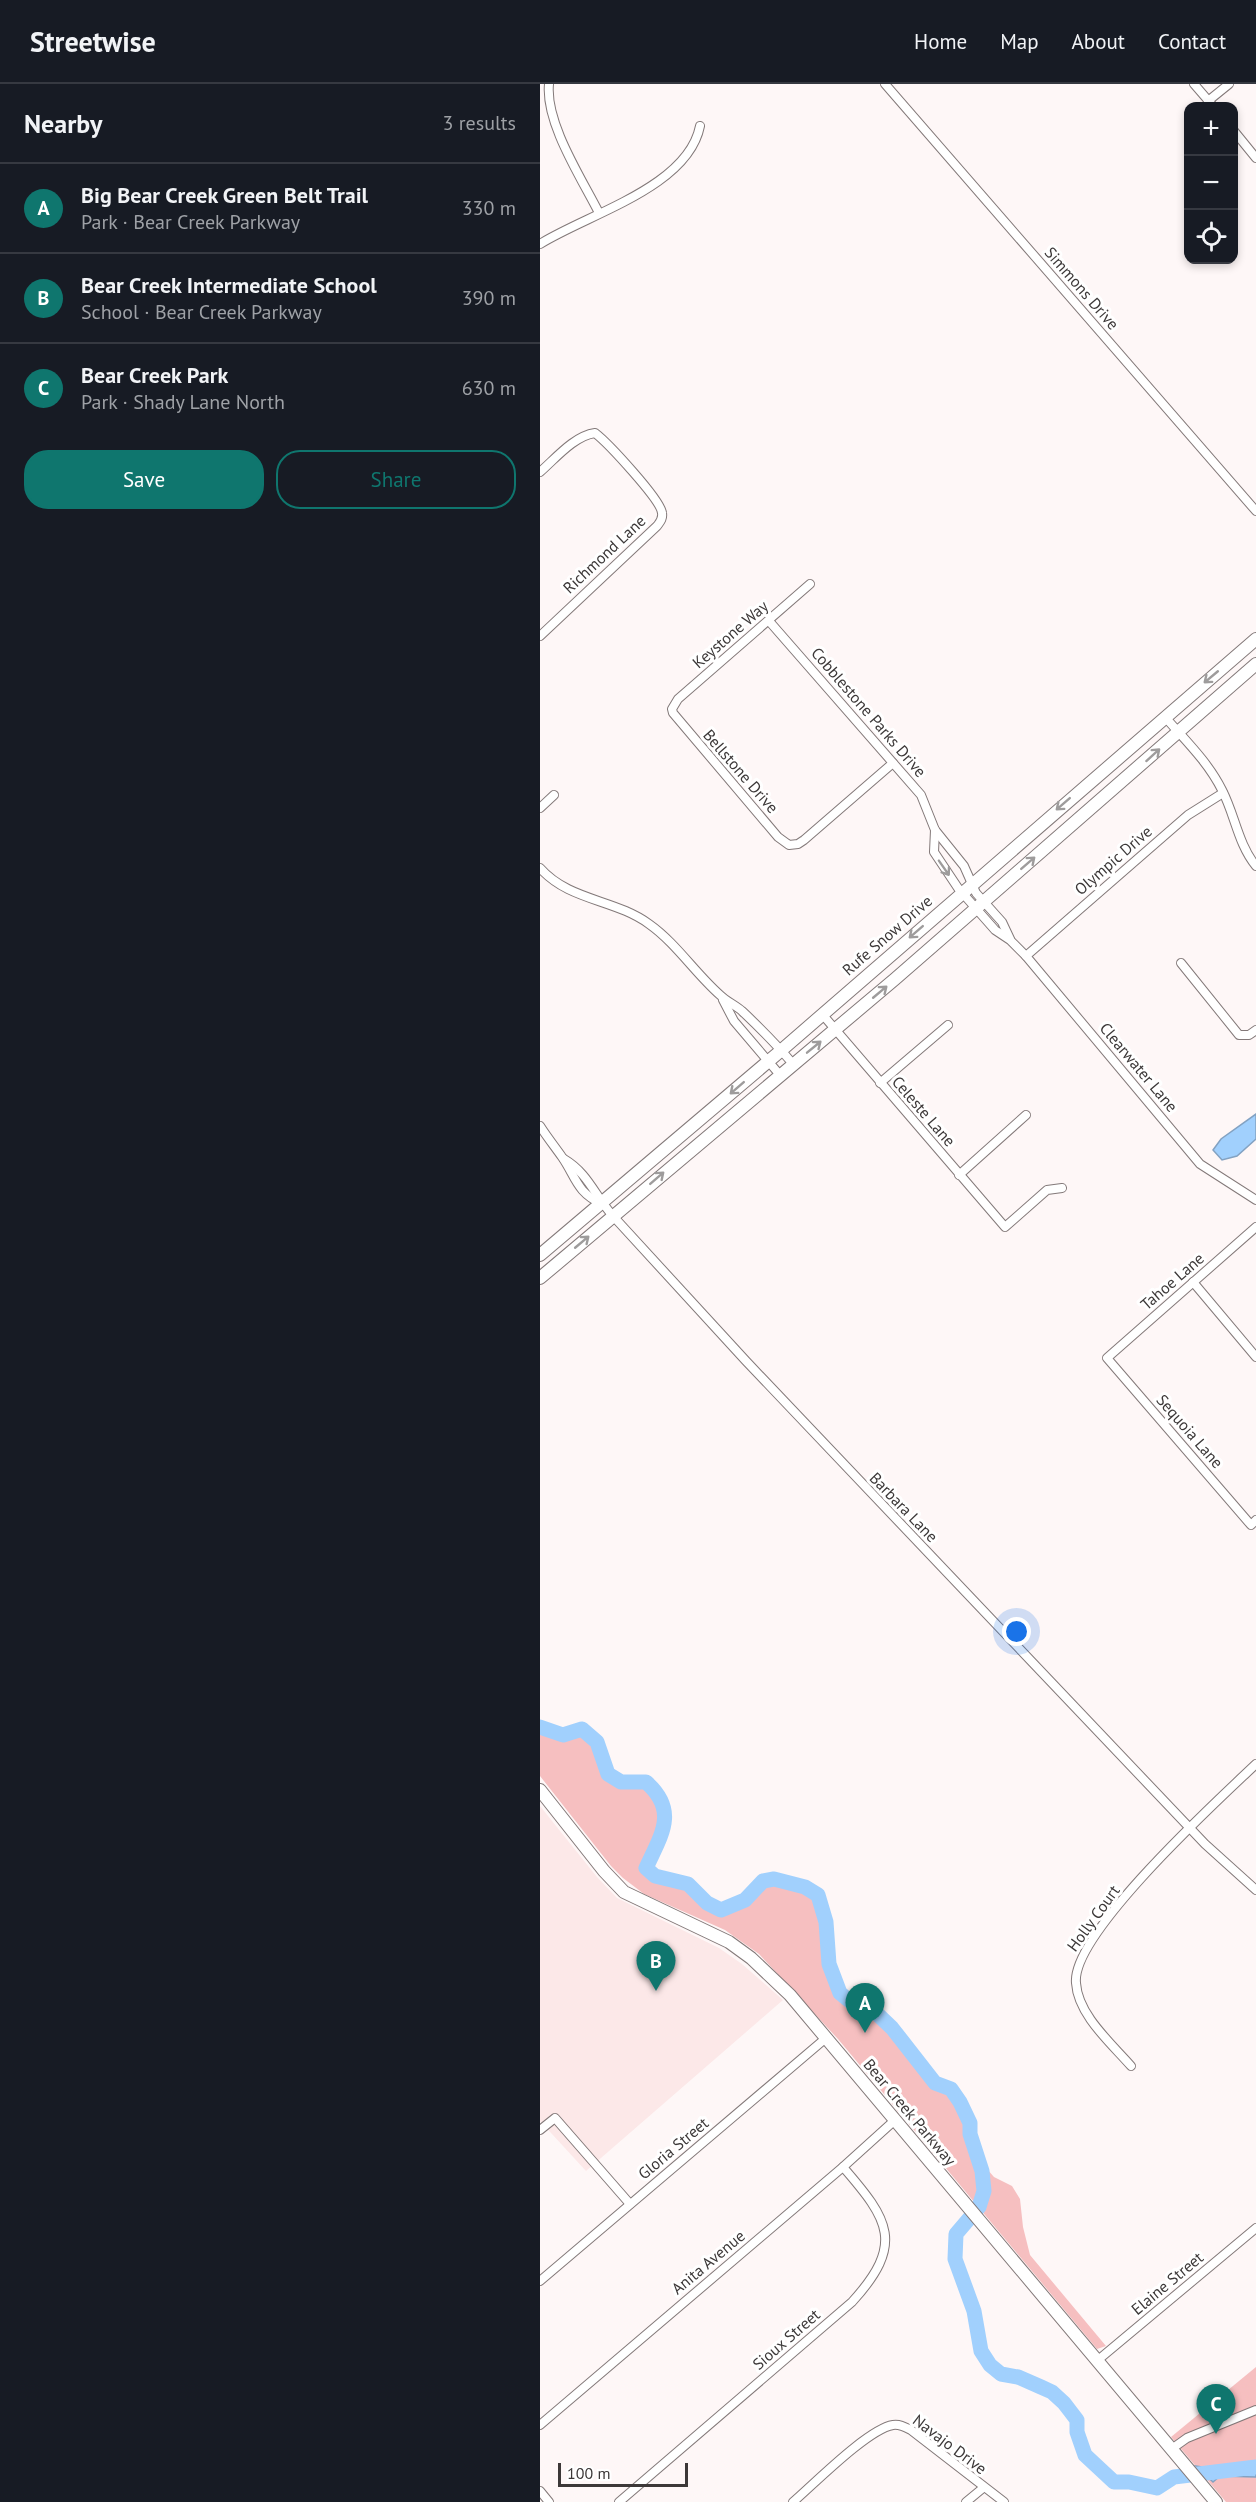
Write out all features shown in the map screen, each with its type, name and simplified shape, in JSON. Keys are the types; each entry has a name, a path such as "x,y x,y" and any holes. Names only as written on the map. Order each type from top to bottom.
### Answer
{"main road":[{"name":"Rufe Snow Drive","path":"540,1278 835,1030 973,896 1165,717 1256,639"},
{"name":"Rufe Snow Drive","path":"540,1255 822,1014 1178,732 1256,664"},
{"name":"Bear Creek Parkway","path":"540,1790 603,1871 624,1892 729,1942 751,1958 790,1995 1173,2448 1203,2485 1212,2501"}],"street":[{"path":"549,84 549,100 554,119 599,213"},
{"name":"Simmons Drive","path":"885,84 1256,511"},
{"path":"1194,84 1209,102"},
{"path":"1213,102 1229,84"},
{"path":"540,244 638,194 683,160 693,149 700,126"},
{"path":"1238,137 1256,158"},
{"name":"Richmond Lane","path":"540,472 575,441 585,435 596,433 640,480 663,513 662,520 657,526 540,636"},
{"name":"Keystone Way","path":"672,709 678,699 810,584"},
{"name":"Cobblestone Parks Drive","path":"769,621 926,803 934,830 934,852 973,896"},
{"name":"Bellstone Drive","path":"672,709 676,719 778,837 793,846 804,840 893,763"},
{"path":"1165,717 1203,759 1223,793 1241,841 1256,867"},
{"name":"Olympic Drive","path":"1026,956 1188,815 1223,793"},
{"path":"540,807 554,795"},
{"name":"Cobblestone Parks Drive","path":"934,830 964,866 973,896"},
{"path":"540,868 549,878 572,892 632,914 650,924 721,997 740,1009 793,1064"},
{"name":"Clearwater Lane","path":"973,896 995,930 1010,940 1026,956 1200,1164 1256,1200"},
{"path":"1181,963 1239,1035 1249,1035 1256,1030"},
{"path":"721,997 734,1021 780,1075"},
{"name":"Celeste Lane","path":"822,1014 1005,1227 1047,1190 1062,1188"},
{"path":"880,1083 948,1025"},
{"path":"959,1174 1026,1115"},
{"name":"Barbara Lane","path":"540,1127 564,1159 573,1179 591,1199 602,1204 746,1361 1189,1827 1256,1890"},
{"name":"Tahoe Lane","path":"1107,1358 1256,1227"},
{"path":"1193,1282 1256,1357"},
{"name":"Sequoia Lane","path":"1107,1358 1253,1523"},
{"name":"Holly Court","path":"1131,2066 1091,2019 1081,2002 1076,1985 1077,1965 1088,1946 1130,1891 1189,1827 1256,1764"},
{"name":"Gloria Street","path":"540,2281 826,2038"},
{"path":"540,2130 555,2118 630,2204"},
{"name":"Anita Avenue","path":"540,2425 895,2120"},
{"name":"Sioux Street","path":"619,2502 852,2302 868,2282 885,2246 885,2226 870,2200 843,2167"},
{"name":"Elaine Street","path":"1098,2360 1256,2228"},
{"path":"1173,2448 1187,2438 1256,2410"},
{"name":"Navajo Drive","path":"793,2502 867,2438 895,2424 911,2430 1004,2502"},
{"path":"966,2502 983,2488"},
{"path":"540,2491 549,2502"}],"shaded area":[{"path":"540,1727 563,1735 582,1729 597,1742 609,1774 621,1782 646,1782 656,1793 665,1813 662,1833 646,1867 655,1876 688,1884 707,1903 721,1910 745,1901 763,1881 774,1879 805,1887 818,1895 826,1922 829,1964 840,1993 851,2002 871,2008 892,2028 935,2083 951,2089 965,2113 980,2161 994,2177 1012,2186 1020,2199 1023,2227 1030,2255 1106,2346 1097,2349 838,2039 759,1954 725,1930 644,1894 611,1866 540,1776"},
{"path":"540,1806 597,1877 617,1898 719,1948 742,1964 783,2000 586,2171 540,2121"},
{"path":"1256,2367 1256,2502 1226,2502 1171,2437"}],"water":[{"path":"1256,1114 1256,1139 1237,1156 1222,1160 1213,1150 1221,1139"},
{"path":"1256,2462 1256,2477 1220,2476 1213,2482 1196,2466 1209,2468"}],"waterway":[{"path":"540,1727 563,1735 582,1729 597,1742 608,1774 621,1782 646,1782 656,1793 662,1803 664,1824 646,1868 655,1876 688,1884 707,1903 721,1910 745,1900 763,1881 774,1879 805,1887 818,1895 826,1922 829,1964 840,1993 851,2002 871,2008 892,2028 935,2083 951,2089 970,2123 970,2134 982,2171 984,2191 979,2207 956,2234 955,2259 974,2311 981,2351 990,2365 1001,2374 1018,2377 1052,2392 1064,2403 1077,2420 1077,2432 1085,2455 1114,2482 1129,2482 1157,2488 1174,2477 1256,2467"}],"place":[{"name":"Bear Creek Intermediate School","path":"656,1991"},
{"name":"Big Bear Creek Green Belt Trail","path":"865,2033"},
{"name":"Bear Creek Park","path":"1216,2434"}]}
